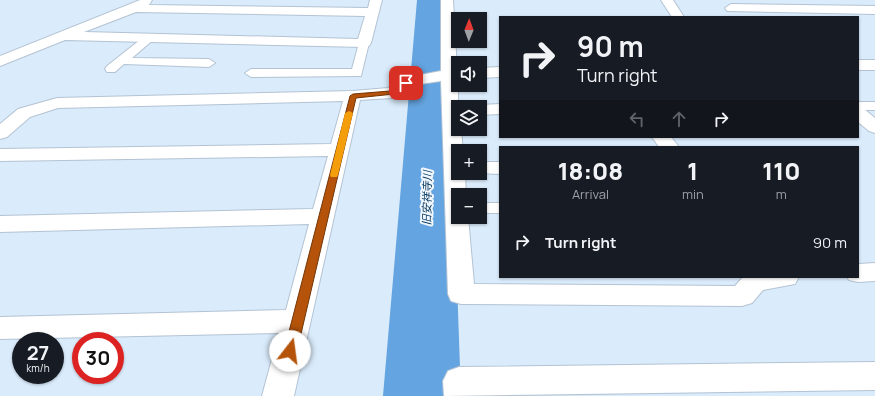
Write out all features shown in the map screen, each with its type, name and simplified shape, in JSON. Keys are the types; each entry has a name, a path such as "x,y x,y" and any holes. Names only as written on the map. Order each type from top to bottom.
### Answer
{"street":[{"path":"0,61 134,8 148,0"},
{"path":"447,0 451,56"},
{"path":"667,0 677,16"},
{"path":"60,36 364,43 374,6 134,8"},
{"path":"730,8 875,10"},
{"path":"859,65 875,65"},
{"path":"487,73 499,72"},
{"path":"0,132 24,113 57,103 353,96 392,93 399,86 414,80 451,75"},
{"path":"278,396 298,321 353,96"},
{"path":"487,110 499,109"},
{"path":"662,138 668,146"},
{"path":"0,155 340,150"},
{"path":"487,168 499,168"},
{"path":"0,224 324,216"},
{"path":"463,224 460,294 742,296 753,279 770,278"},
{"path":"859,272 875,272"},
{"path":"0,328 298,321"},
{"path":"460,396 459,381 875,376"}],"lane":[{"path":"112,69 149,38"},
{"path":"251,73 357,73 364,43"},
{"path":"123,61 193,67 209,63"},
{"path":"487,208 499,208"}],"waterway":[{"name":"旧安祥寺川","path":"422,396 432,0"}],"slow traffic":[{"path":"334,175 349,113"}],"route":[{"path":"290,351 353,96 392,93 399,86 406,83"}]}
